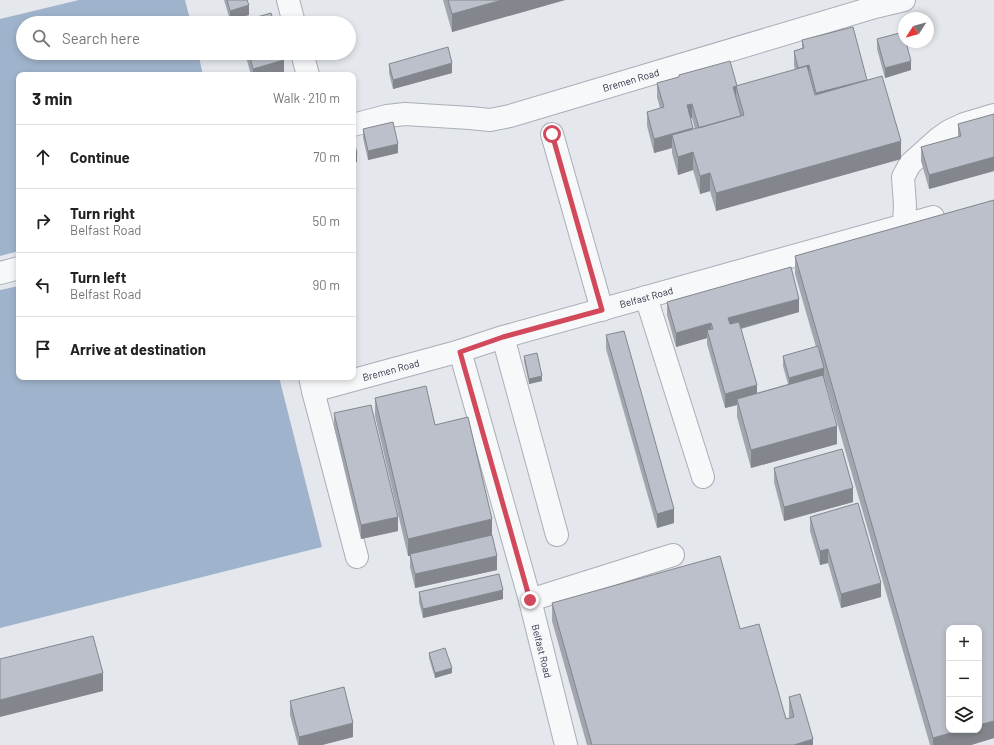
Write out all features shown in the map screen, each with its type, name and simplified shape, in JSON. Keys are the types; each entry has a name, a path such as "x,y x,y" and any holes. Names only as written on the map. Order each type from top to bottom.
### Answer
{"street":[{"path":"288,0 292,16"},
{"name":"Bremen Road","path":"356,124 387,116 405,114 490,120 510,116 874,4 904,0"},
{"path":"304,60 307,72"},
{"path":"904,225 904,177 910,164 949,131 964,124 994,115"},
{"path":"552,134 602,310"},
{"name":"Belfast Road","path":"566,745 530,600 460,352 503,337 949,213"},
{"path":"0,273 16,269"},
{"path":"646,297 703,477"},
{"path":"503,337 557,535"},
{"name":"Bremen Road","path":"356,374 460,352"},
{"name":"Bremen Road","path":"312,384 330,380"},
{"path":"312,384 357,557"},
{"path":"530,600 673,554"}],"water":[{"path":"79,0 185,0 189,16 16,16 16,60 200,60 202,72 16,72 16,252 0,256 0,19"},
{"path":"16,287 16,380 280,380 322,547 0,628 0,290"}],"building":[{"path":"227,0 247,0 249,5 230,11"},
{"path":"448,0 502,0 452,14"},
{"path":"271,13 272,16 261,16"},
{"path":"853,27 867,80 816,93 809,65 798,68 794,51 804,48 802,40"},
{"path":"898,33 898,48 908,48 911,61 885,68 877,39"},
{"path":"448,47 452,63 393,80 389,64"},
{"path":"251,60 284,60 253,69"},
{"path":"730,61 737,86 733,87 741,116 699,128 692,104 687,105 693,128 654,139 647,112 664,107 657,83 679,77 679,75"},
{"path":"807,66 815,95 882,76 901,141 716,193 710,173 700,176 693,152 678,157 672,135 744,115 736,86"},
{"path":"994,114 994,157 929,175 921,147 961,136 958,124"},
{"path":"393,122 398,144 368,151 363,129"},
{"path":"994,200 994,721 982,724 982,625 946,625 946,733 950,733 933,738 795,256"},
{"path":"791,267 799,299 728,318 730,324 739,322 757,385 725,394 707,330 713,329 711,323 676,333 667,302"},
{"path":"624,331 674,509 657,514 606,335"},
{"path":"818,346 824,368 789,378 783,356"},
{"path":"537,353 542,376 529,379 524,356"},
{"path":"823,375 837,426 751,450 737,399"},
{"path":"426,386 435,425 468,417 492,519 408,539 375,398"},
{"path":"371,405 398,517 361,525 334,413"},
{"path":"842,449 853,488 784,507 774,468"},
{"path":"858,503 881,583 841,594 828,549 820,551 810,517"},
{"path":"492,535 497,556 415,574 410,554"},
{"path":"720,556 740,629 759,624 786,719 794,717 789,697 800,694 813,739 794,745 592,745 552,603"},
{"path":"499,574 503,590 423,609 419,592"},
{"path":"93,636 103,673 0,700 0,659"},
{"path":"445,648 452,668 435,673 429,653"},
{"path":"344,687 353,723 299,737 290,701"}],"route":[{"path":"530,600 460,352 503,337 602,310 552,134"}]}
